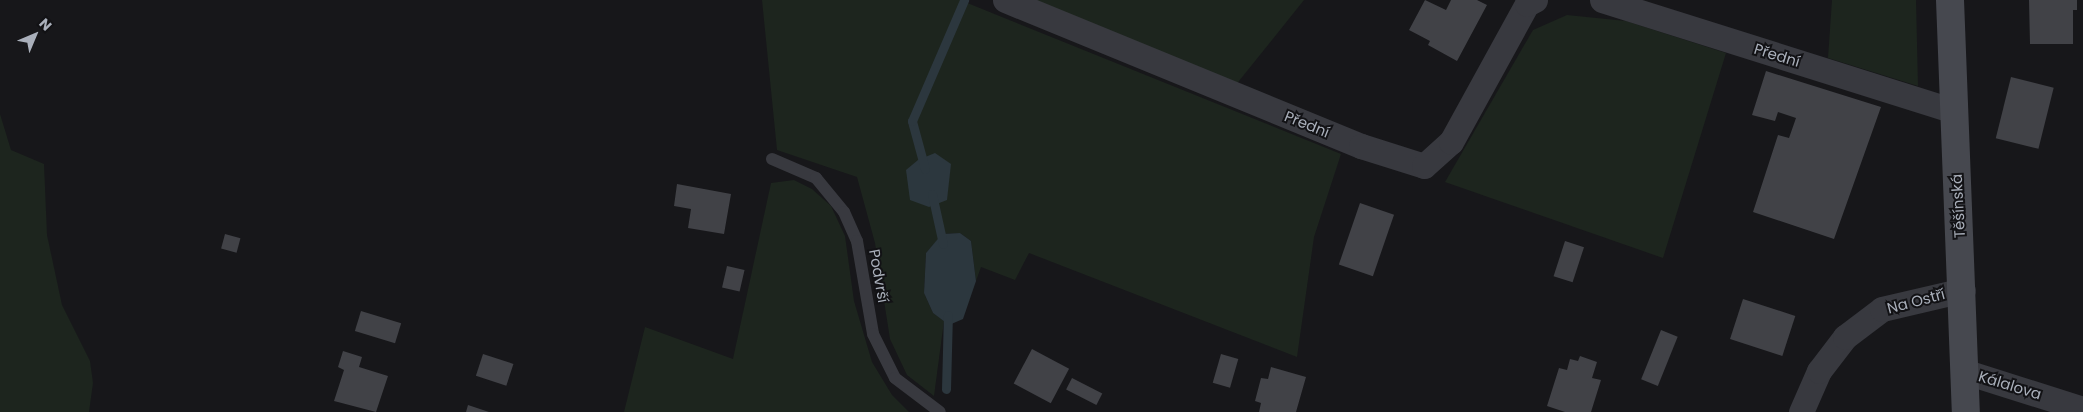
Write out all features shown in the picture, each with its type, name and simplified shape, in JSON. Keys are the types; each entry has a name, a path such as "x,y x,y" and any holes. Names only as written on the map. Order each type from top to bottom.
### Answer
{"main road":[{"name":"Těšínská","path":"1950,0 1953,111 1963,290 1966,412"}],"street":[{"name":"Přední","path":"1005,0 1361,146 1424,166 1451,142 1527,4 1535,0"},
{"name":"Přední","path":"1602,0 1953,111"},
{"name":"Na Ostří","path":"1801,412 1818,371 1852,332 1882,309 1963,290"},
{"name":"Kálalova","path":"1966,372 2083,409"}],"lane":[{"name":"Podvrší","path":"772,159 816,178 844,212 857,241 873,334 895,378 940,412"}],"shaded area":[{"path":"762,0 960,0 1341,154 1314,237 1297,357 1029,253 1015,280 981,267 976,281 971,241 960,233 943,234 926,253 924,293 933,313 944,321 934,396 907,375 890,339 875,243 857,177 777,150"},
{"path":"1028,0 1304,0 1235,86"},
{"path":"1832,0 1916,0 1918,86 1828,58"},
{"path":"1567,15 1626,21 1726,53 1663,258 1445,182 1533,30"},
{"path":"0,114 11,150 44,164 47,235 62,305 90,361 93,383 89,412 0,412"},
{"path":"935,153 951,164 947,200 929,207 910,200 906,170 918,160"},
{"path":"794,180 812,189 831,206 845,236 854,301 872,362 892,395 909,412 624,412 645,327 733,359 771,183"},
{"path":"960,233 971,241 976,281 963,319 949,325 933,313 924,293 926,253 942,234"}],"building":[{"path":"1425,0 1446,10 1451,0 1477,0 1487,5 1457,61 1428,45 1430,41 1409,30"},
{"path":"2029,0 2077,0 2077,10 2073,10 2073,44 2030,44"},
{"path":"1766,71 1881,107 1834,239 1753,212 1778,135 1789,138 1796,118 1778,112 1775,121 1752,115"},
{"path":"2011,77 2054,88 2038,149 1996,138"},
{"path":"677,184 731,194 724,234 688,228 691,209 674,206"},
{"path":"1360,203 1394,215 1373,276 1339,264"},
{"path":"225,234 240,238 237,253 221,248"},
{"path":"1565,241 1584,247 1573,282 1554,276"},
{"path":"727,266 745,270 740,291 722,287"},
{"path":"1743,299 1795,316 1782,356 1730,339"},
{"path":"361,311 401,323 395,343 355,331"},
{"path":"1661,330 1678,337 1658,386 1641,379"},
{"path":"1032,349 1069,369 1051,403 1014,383"},
{"path":"343,351 362,357 359,367 388,376 376,412 334,401 344,370 338,367"},
{"path":"483,354 513,364 506,386 476,376"},
{"path":"1221,354 1238,359 1230,388 1213,383"},
{"path":"1580,356 1597,362 1592,378 1601,380 1591,412 1565,412 1547,406 1559,368 1567,370 1570,359 1578,361"},
{"path":"1271,367 1306,377 1296,412 1259,412 1261,403 1255,401 1261,378 1268,379"},
{"path":"1072,378 1102,393 1096,405 1066,390"},
{"path":"468,405 489,412 466,412"}],"waterway":[{"path":"925,169 912,121 964,0"},
{"path":"932,194 943,244"},
{"path":"946,389 948,315"}]}
